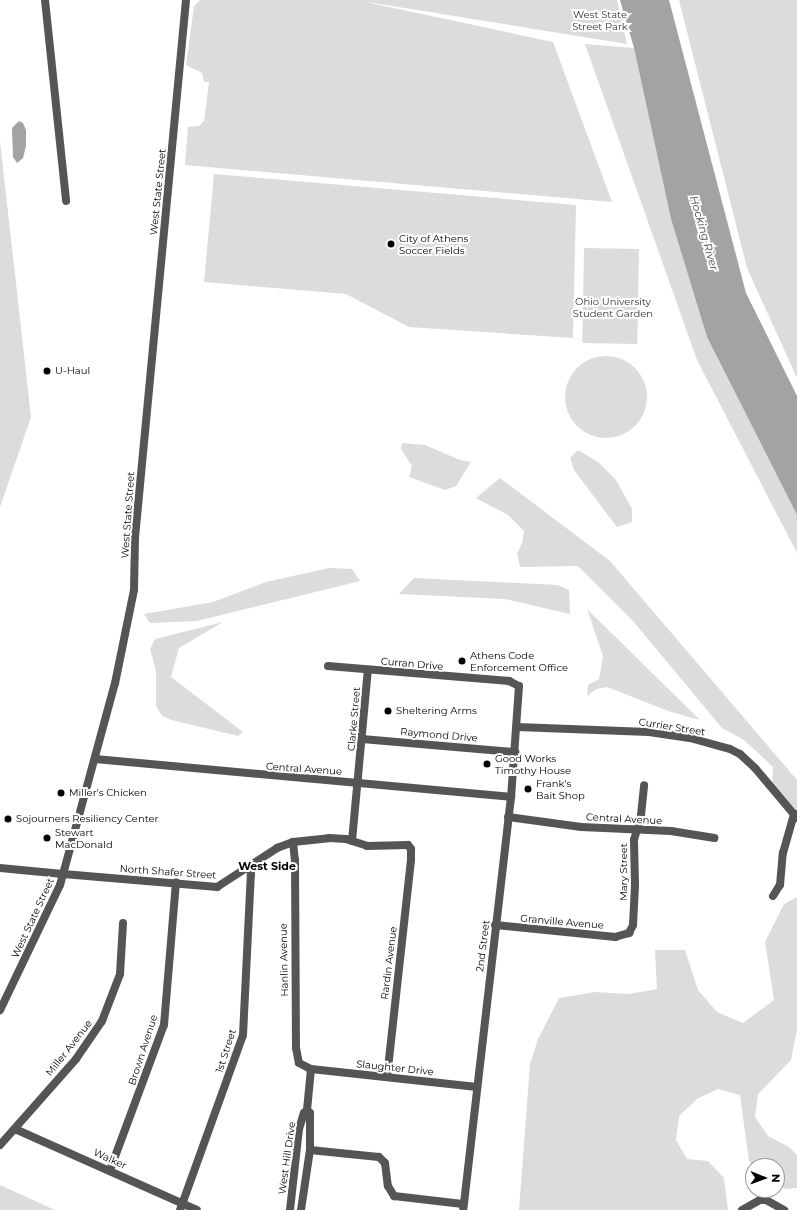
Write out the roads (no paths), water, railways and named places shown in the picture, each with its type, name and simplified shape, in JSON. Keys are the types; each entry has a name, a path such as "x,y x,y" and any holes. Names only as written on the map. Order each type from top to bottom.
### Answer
{"street":[{"path":"45,0 66,201"},
{"name":"West State Street","path":"0,1010 57,892 63,874 115,683 134,590 135,538 186,0"},
{"name":"Curran Drive","path":"328,666 509,681 518,684"},
{"name":"Clarke Street","path":"352,841 368,670"},
{"name":"2nd Street","path":"463,1207 511,797 520,696 518,684"},
{"name":"Currier Street","path":"517,727 649,732 730,749 740,754 755,768 795,816 783,853 780,885 773,896"},
{"name":"Raymond Drive","path":"362,739 515,752"},
{"name":"Central Avenue","path":"95,759 511,797"},
{"name":"Mary Street","path":"626,935 633,924 635,885 634,849 644,785"},
{"name":"Central Avenue","path":"508,817 581,827 684,833 714,838"},
{"name":"North Shafer Street","path":"0,868 217,887 277,848 293,842 317,839 352,841 367,846 406,844 412,852"},
{"name":"Hanlin Avenue","path":"293,842 296,860 294,978 296,1056 299,1064 311,1069"},
{"name":"Rardin Avenue","path":"387,1076 412,852"},
{"name":"1st Street","path":"181,1207 243,1035 250,880 249,867"},
{"name":"Brown Avenue","path":"110,1170 164,1025 176,884"},
{"name":"Miller Avenue","path":"0,1145 76,1059 102,1021 120,974 123,924"},
{"name":"Granville Avenue","path":"495,925 615,937 626,935"},
{"name":"Slaughter Drive","path":"311,1069 387,1076 477,1087"},
{"name":"West Hill Drive","path":"290,1210 299,1129 304,1113 307,1110 311,1069"},
{"name":"West Hill Drive","path":"301,1210 310,1150 310,1113 307,1110"},
{"name":"Walker","path":"15,1129 110,1170 181,1207 197,1210"},
{"path":"310,1150 379,1157 385,1163 388,1186 394,1196 463,1207"},
{"path":"742,1210 760,1200 766,1200 784,1210"}],"water":[{"name":"Hocking River","path":"620,0 669,0 746,293 797,396 797,515 707,337 671,219 634,48"},
{"path":"19,121 23,123 26,130 26,146 23,158 17,163 13,157 12,128"}],"place":[{"name":"City of Athens Soccer Fields","path":"391,244"},
{"name":"U-Haul","path":"47,371"},
{"name":"Athens Code Enforcement Office","path":"462,661"},
{"name":"Sheltering Arms","path":"388,711"},
{"name":"Good Works Timothy House","path":"487,764"},
{"name":"Frank's Bait Shop","path":"528,789"},
{"name":"Miller's Chicken","path":"61,793"},
{"name":"Sojourners Resiliency Center","path":"8,819"},
{"name":"Stewart MacDonald","path":"47,838"}],"district":[{"name":"West Side","path":"267,866"}],"park label":[{"name":"West State Street Park","path":"600,20"},
{"name":"Ohio University Student Garden","path":"613,306"}]}
